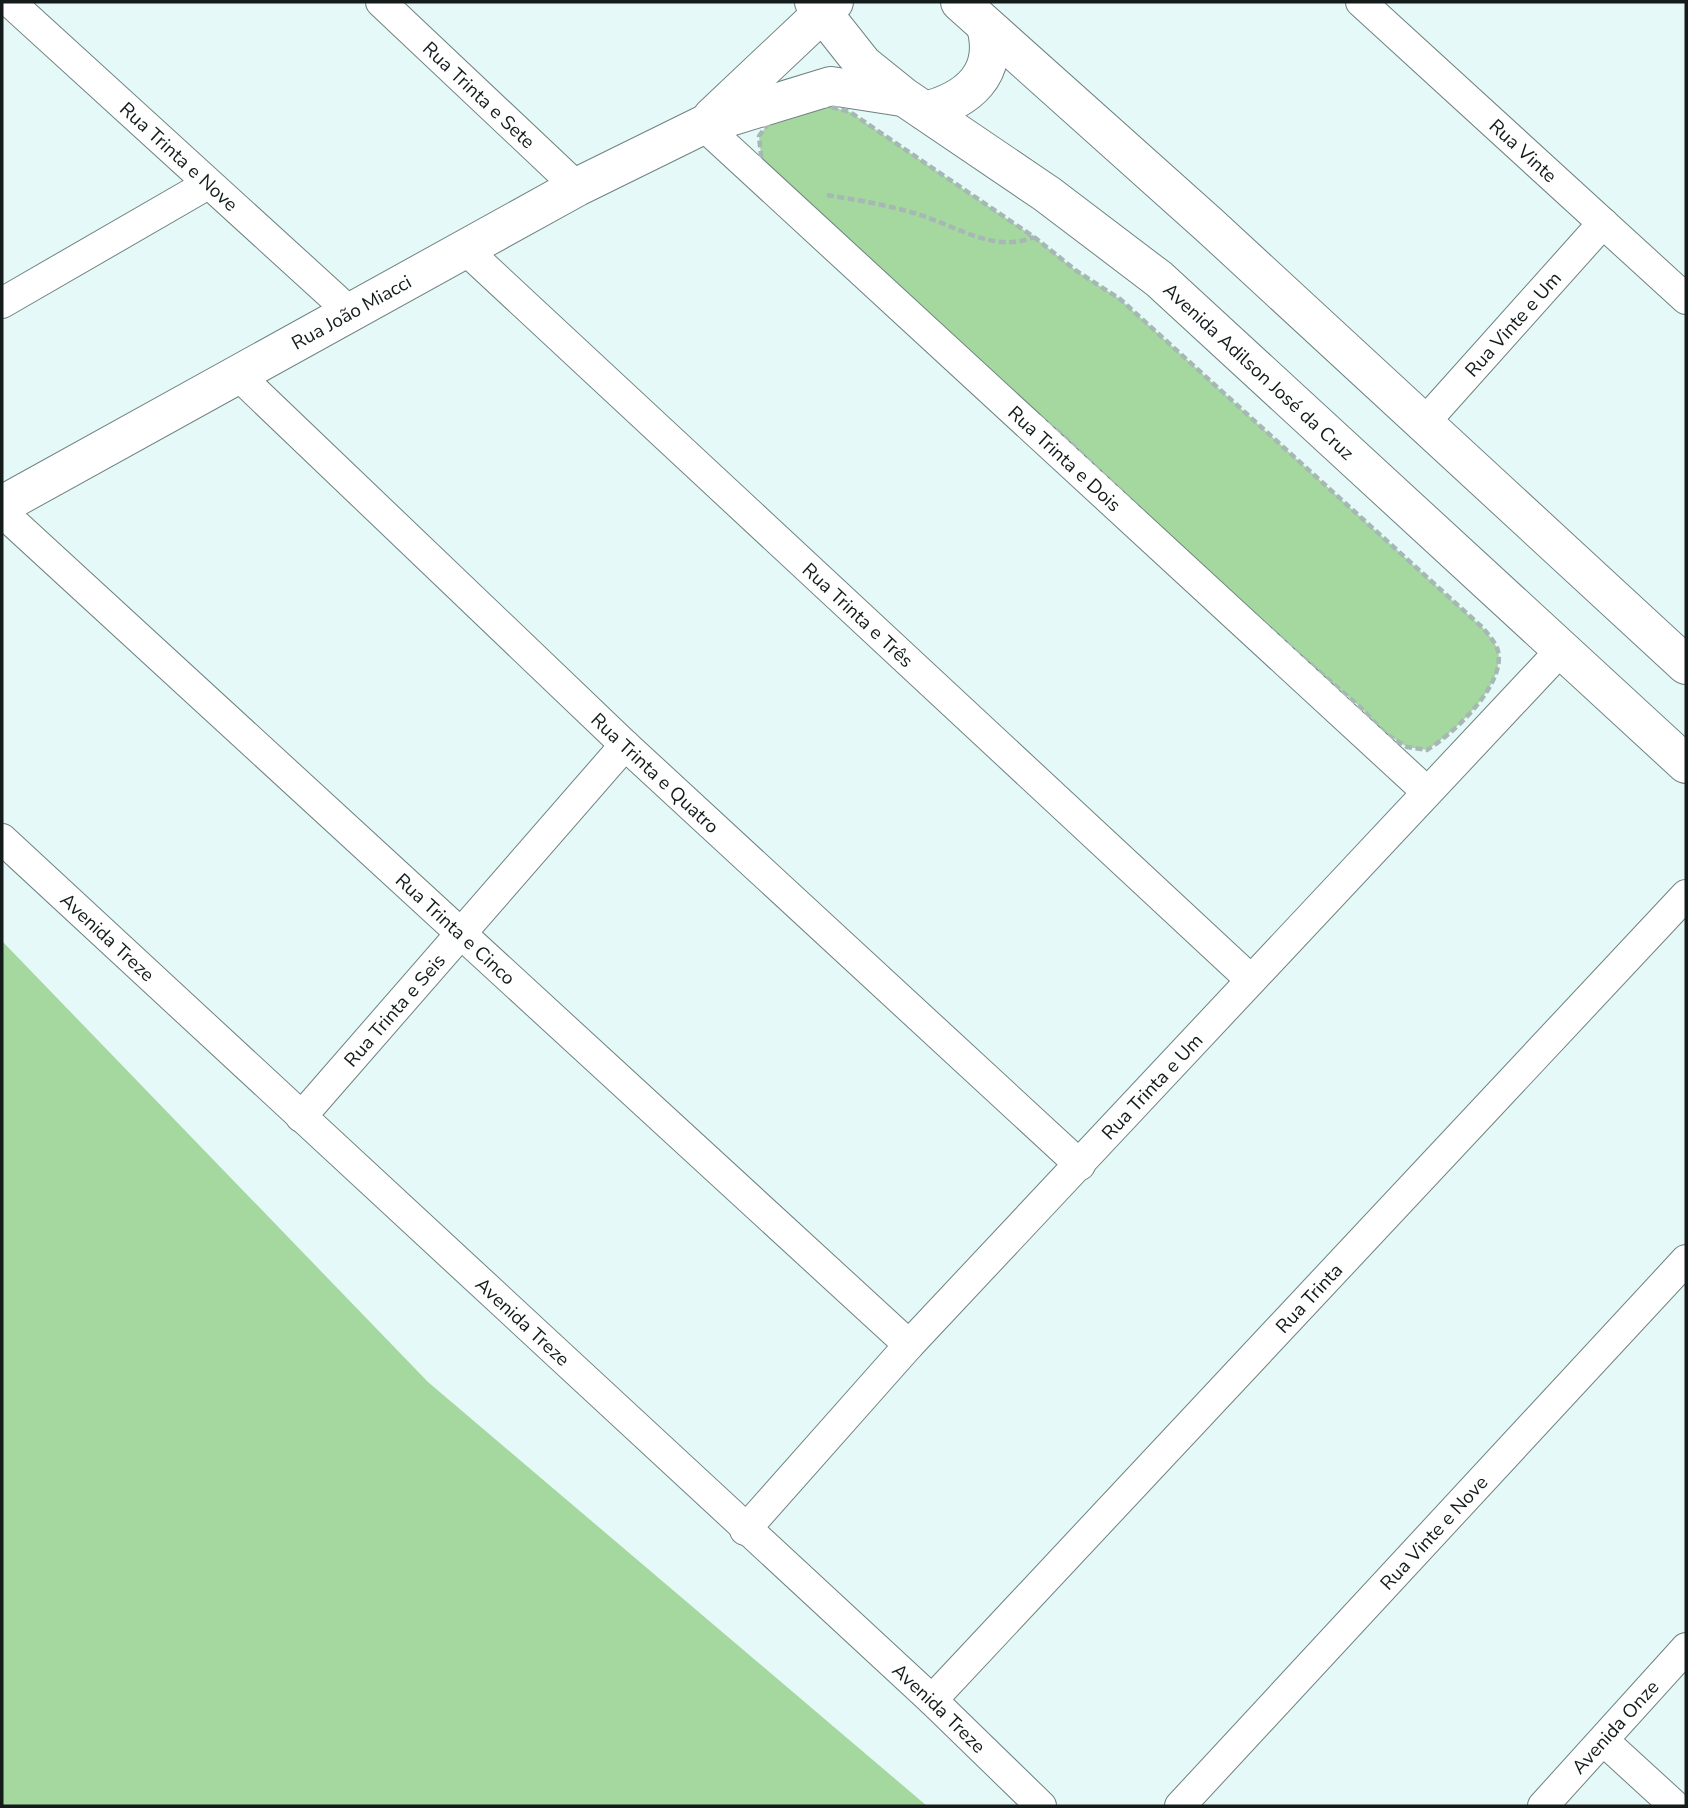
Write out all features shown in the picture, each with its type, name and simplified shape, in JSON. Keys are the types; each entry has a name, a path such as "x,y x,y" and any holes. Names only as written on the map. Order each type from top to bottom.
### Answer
{"main road":[{"name":"Rua João Miacci","path":"703,125 823,6"},
{"name":"Avenida Adilson José da Cruz","path":"823,6 863,65 1046,194 1159,279 1686,764"},
{"path":"915,104 948,105 976,85 988,64 992,47 981,10"},
{"path":"981,10 1208,224 1686,665"},
{"name":"Rua João Miacci","path":"2,505 578,187 703,125 831,86 915,104"}],"street":[{"name":"Rua Trinta e Nove","path":"10,2 350,312"},
{"name":"Rua Trinta e Sete","path":"381,2 578,187"},
{"name":"Rua Vinte","path":"1361,2 1686,299"},
{"name":"Rua Trinta e Dois","path":"703,125 1426,791"},
{"path":"2,303 208,184"},
{"name":"Rua Vinte e Um","path":"1424,423 1603,223"},
{"name":"Rua Trinta e Três","path":"466,249 1251,980"},
{"name":"Rua Trinta e Quatro","path":"237,374 625,745 1080,1165"},
{"name":"Rua Trinta e Cinco","path":"2,512 909,1345"},
{"name":"Rua Trinta e Um","path":"745,1530 909,1345 1563,648"},
{"name":"Rua Trinta e Seis","path":"301,1116 625,745"},
{"name":"Avenida Treze","path":"2,839 745,1530 932,1700 1041,1806"},
{"name":"Rua Trinta","path":"932,1700 1686,895"},
{"name":"Rua Vinte e Nove","path":"1180,1806 1686,1260"},
{"name":"Avenida Onze","path":"1543,1806 1686,1648"},
{"path":"1604,1741 1675,1806"}],"path":[{"path":"824,105 850,112 1034,237 1078,272 1120,299 1483,628 1498,650 1498,665 1490,686 1443,740 1427,750 1407,747 1386,734 1359,706 1214,581 1061,434 996,383 868,260 762,165 759,136 779,109 824,105"},
{"path":"759,136 769,146"},
{"path":"818,193 918,214 994,241 1016,245 1034,237"}],"green space":[{"path":"824,105 850,112 1120,299 1483,628 1497,648 1498,664 1486,693 1463,721 1427,750 1407,747 1386,734 1359,706 1214,581 1061,434 996,383 762,165 759,136 779,109"},
{"path":"2,941 428,1382 927,1806 2,1806"}]}
